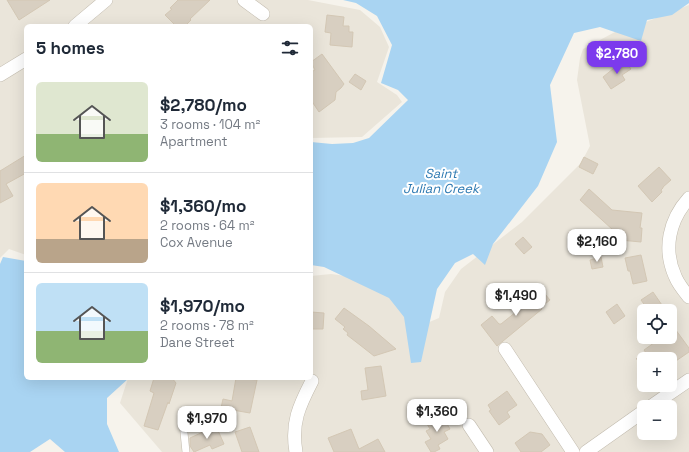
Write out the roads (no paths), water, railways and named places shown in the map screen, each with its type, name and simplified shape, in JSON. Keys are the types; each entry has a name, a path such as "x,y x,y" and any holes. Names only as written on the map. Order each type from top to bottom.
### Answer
{"street":[{"path":"78,24 106,0"},
{"path":"244,0 263,14"},
{"path":"0,75 24,60"},
{"path":"689,198 677,213 672,226 669,239 669,251 670,263 676,278 689,297"},
{"path":"505,349 573,452"},
{"path":"660,400 689,380"},
{"path":"296,452 294,440 296,418 300,402 312,381"},
{"path":"586,452 637,416"},
{"path":"469,425 487,452"}],"lane":[{"path":"183,423 186,452"}],"water":[{"name":"Saint Julian Creek","path":"343,0 689,0 689,3 672,15 647,20 641,41 600,27 574,33 550,85 557,142 538,186 493,244 485,265 473,254 455,263 437,289 421,362 411,363 404,317 389,298 324,267 313,265 313,142 332,144 353,143 369,138 408,100 398,90 381,83 392,45 377,16 356,3"},
{"path":"3,257 24,261 24,380 127,380 107,398 107,424 119,452 65,452 50,439 30,452 0,452 0,264"}]}
